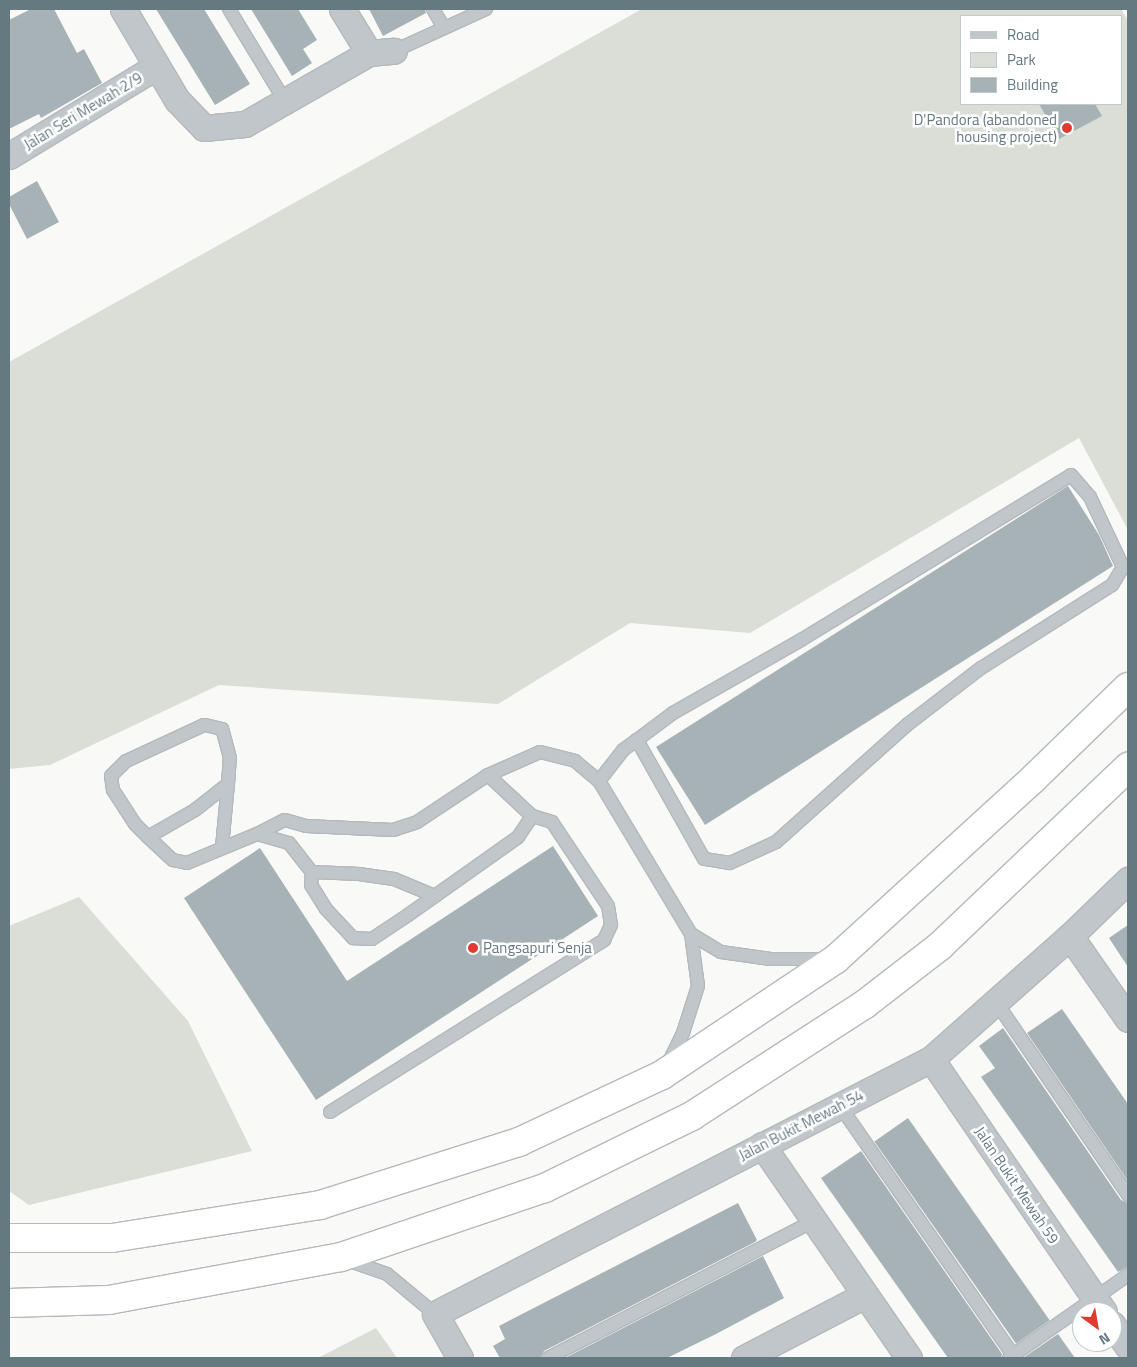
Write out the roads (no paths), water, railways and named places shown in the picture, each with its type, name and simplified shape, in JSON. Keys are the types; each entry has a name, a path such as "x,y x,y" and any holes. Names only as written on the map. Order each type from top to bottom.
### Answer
{"highway":[{"path":"9,1238 112,1238 320,1205 519,1142 662,1074 836,959 1033,779 1128,687"},
{"path":"9,1302 109,1300 341,1257 545,1188 692,1116 865,1004 940,946 1128,767"}],"street":[{"path":"123,9 177,100 204,128 245,124 369,53 394,51"},
{"path":"342,9 369,53"},
{"name":"Jalan Seri Mewah 2/9","path":"9,156 157,66"},
{"name":"Jalan Bukit Mewah 54","path":"435,1314 931,1059 1070,936 1128,880"},
{"path":"1070,936 1128,1019"},
{"name":"Jalan Bukit Mewah 59","path":"931,1059 1097,1302"},
{"path":"762,1145 909,1358"},
{"path":"744,1358 865,1295"},
{"path":"435,1314 460,1358"}],"lane":[{"path":"229,9 285,101"},
{"path":"433,9 444,28"},
{"path":"394,51 486,9"},
{"path":"599,781 622,750 673,713 801,640 1071,476 1090,496 1123,567 1112,586 981,668 908,724 776,842 730,863 704,859 637,740"},
{"path":"222,847 230,758 222,729 204,725 126,761 111,776 113,790 135,824 173,860 187,863 257,834 285,820 306,826 393,830 418,822 488,775 540,752 575,761 599,781 691,934 698,986 683,1033 662,1074"},
{"path":"330,1112 604,940 611,925 608,906 552,822 532,816 488,775"},
{"path":"148,837 195,810 228,784"},
{"path":"257,834 289,843 312,872 311,885 326,910 353,938 372,939 518,837 532,816"},
{"path":"312,872 360,874 394,879 435,896"},
{"path":"691,934 721,952 771,959 836,959"},
{"path":"996,1002 1128,1195"},
{"path":"840,1106 1012,1357 1072,1321"},
{"path":"548,1358 814,1221"},
{"path":"341,1257 387,1274 435,1314"},
{"path":"1102,1302 1128,1275"}],"place":[{"name":"D'Pandora (abandoned housing project)","path":"1067,128"},
{"name":"Pangsapuri Senja","path":"473,948"}]}
